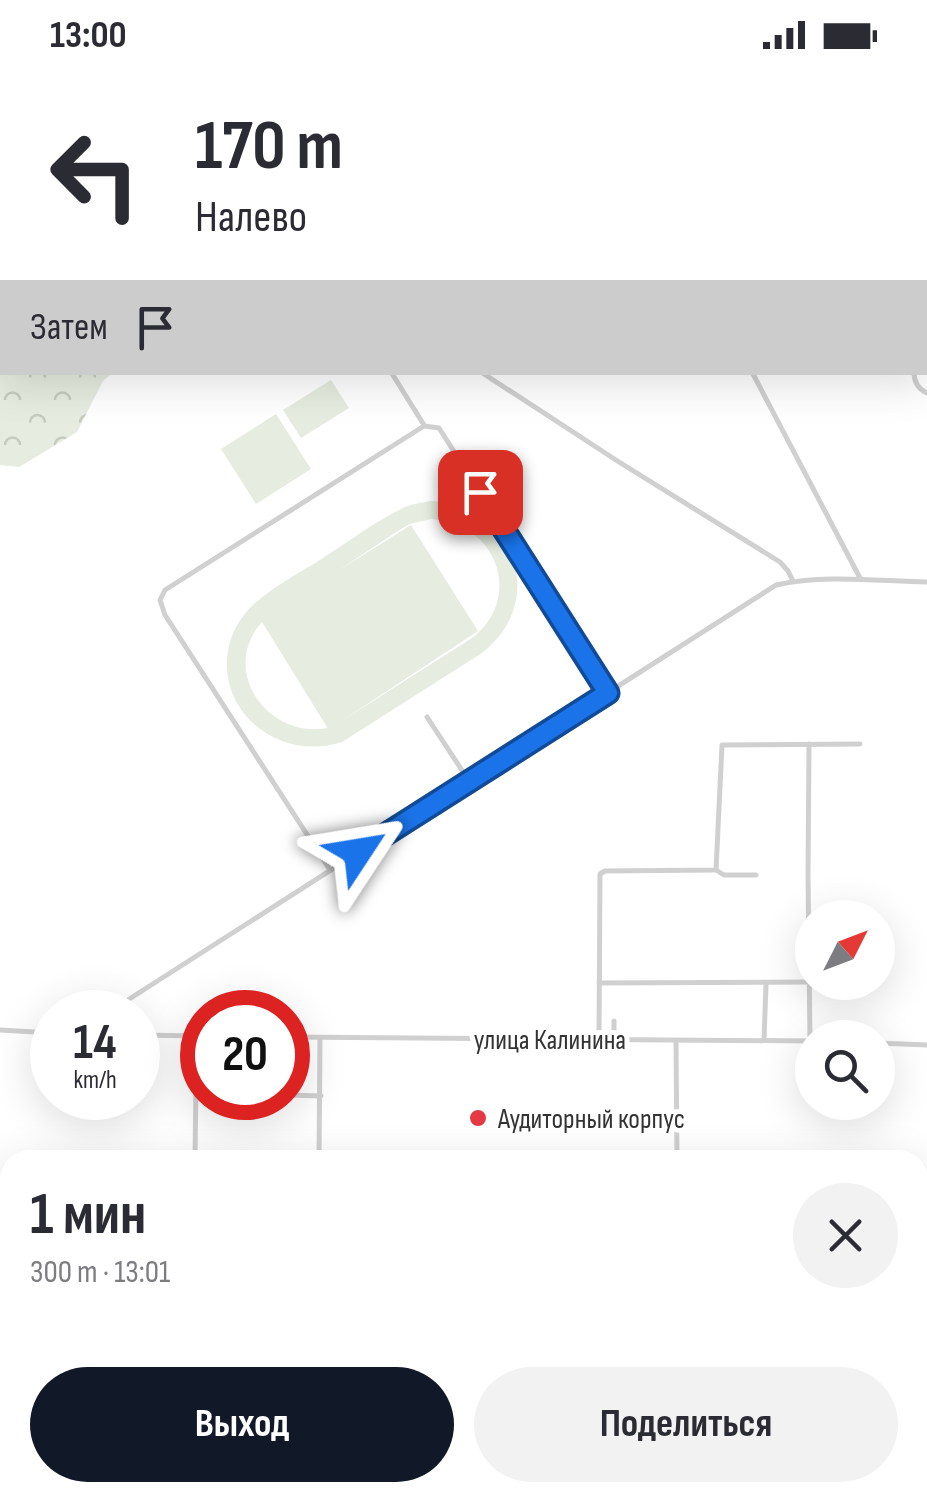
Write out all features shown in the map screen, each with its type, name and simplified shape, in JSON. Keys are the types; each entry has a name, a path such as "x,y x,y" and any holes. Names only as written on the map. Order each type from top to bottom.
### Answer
{"lane":[{"path":"393,375 424,426"},
{"path":"487,375 780,562 793,581"},
{"path":"754,375 860,578"},
{"path":"330,870 165,615 160,600 166,590 424,426 439,428 608,693"},
{"path":"143,990 776,584 860,578 927,582"},
{"path":"426,718 468,782"},
{"path":"809,744 809,900"},
{"path":"716,870 722,745 860,744"},
{"path":"599,1039 602,872 716,870 724,876 756,876"},
{"path":"598,983 795,983"},
{"path":"764,1040 766,984"},
{"path":"614,1020 614,1040"},
{"path":"0,1030 30,1031"},
{"name":"улица Калинина","path":"310,1038 795,1041"},
{"path":"319,1150 320,1038"},
{"path":"676,1040 677,1150"},
{"path":"895,1044 927,1045"},
{"path":"310,1096 321,1096"},
{"path":"195,1120 195,1150"}],"green space":[{"path":"0,375 110,375 77,432 19,467 0,465"},
{"path":"331,380 349,408 301,438 283,410"},
{"path":"276,414 311,469 256,504 221,449"},
{"path":"430,501 459,506 483,519 501,536 513,558 517,582 514,607 503,631 482,653 342,742 316,747 291,744 269,735 250,720 236,701 228,679 227,655 241,619 269,592 371,526 404,507","holes":["431,519 454,523 487,547 496,564 497,603 488,621 472,638 337,724 478,631 411,525 336,572 401,529 410,524","262,622 327,727 327,728 305,729 285,723 256,697 248,680 246,660 250,641"]}],"place":[{"name":"Аудиторный корпус","path":"478,1118"}],"route":[{"path":"358,852 608,693 480,492"}]}
